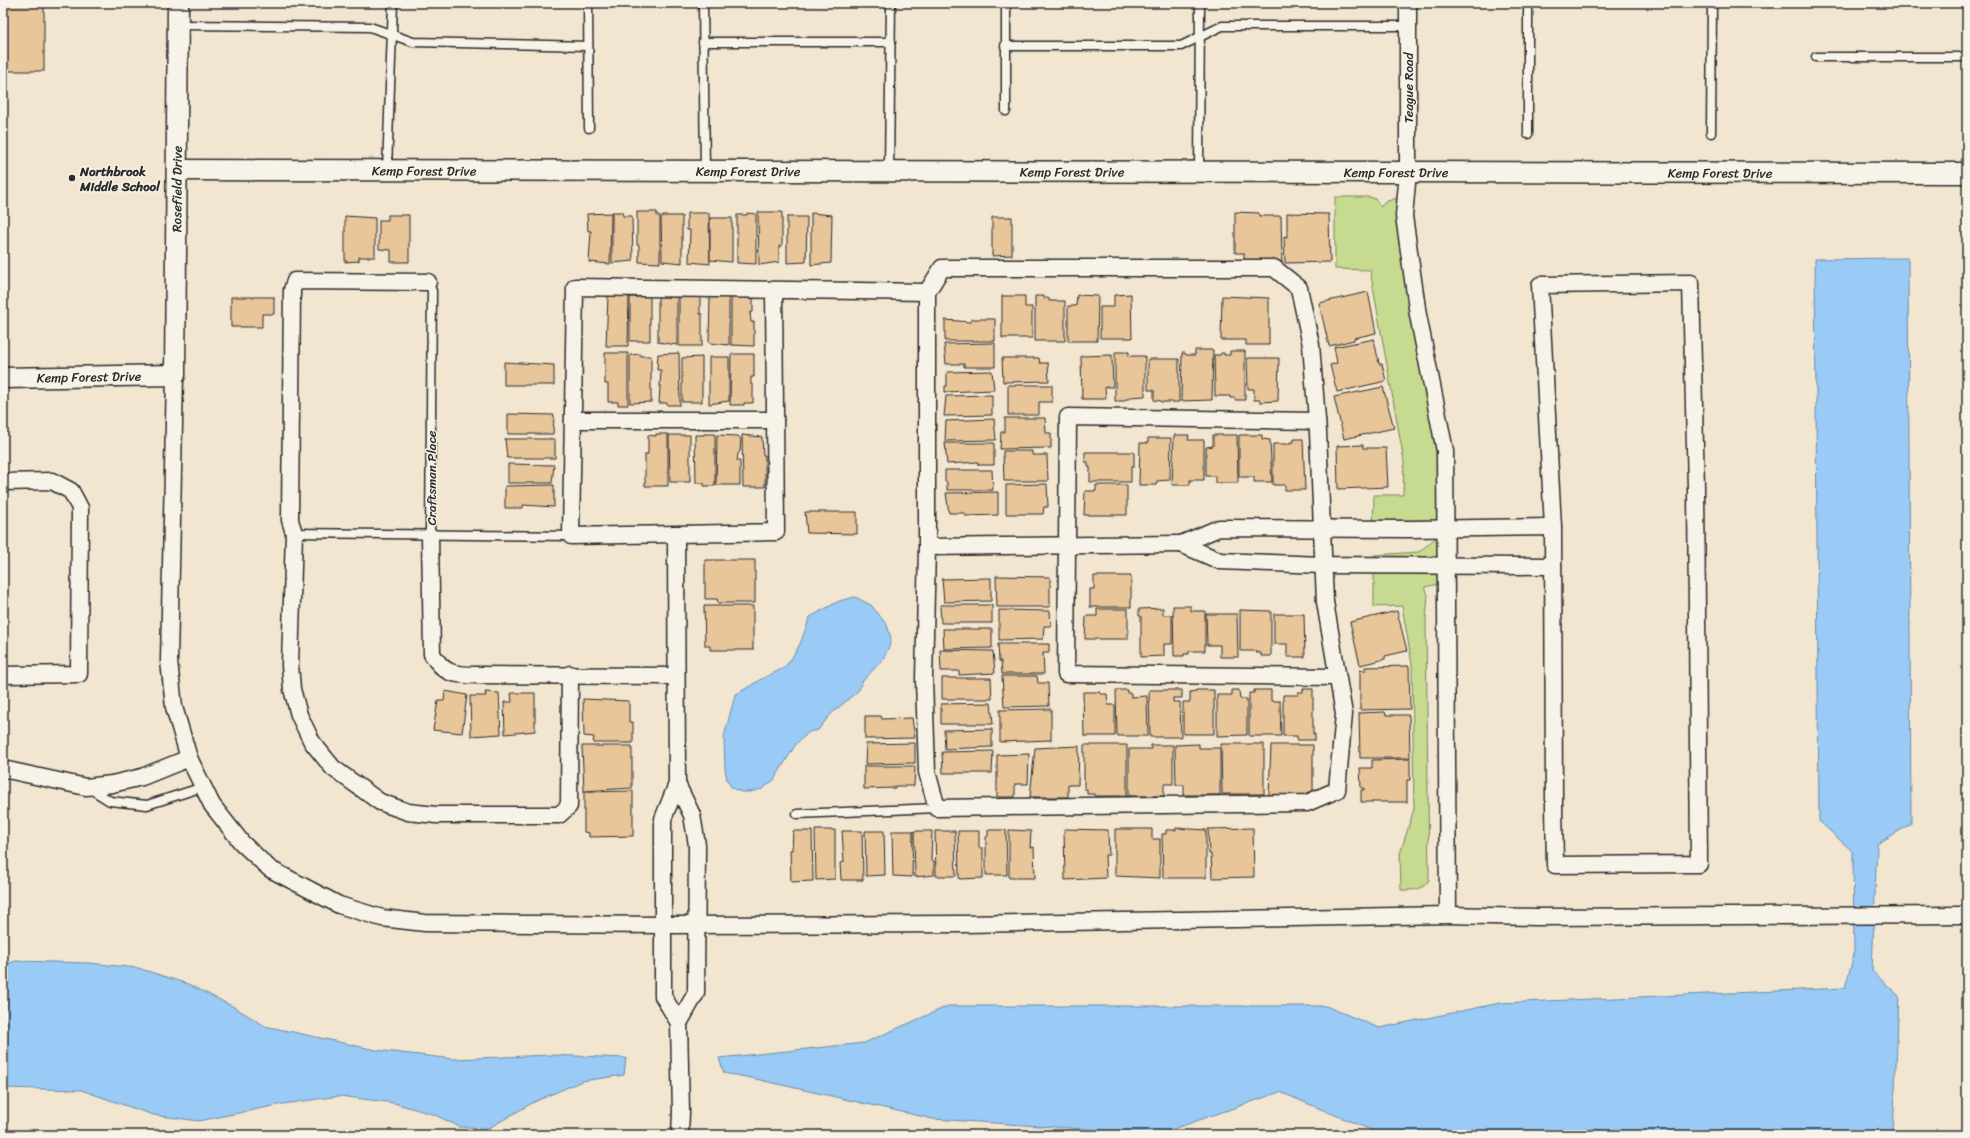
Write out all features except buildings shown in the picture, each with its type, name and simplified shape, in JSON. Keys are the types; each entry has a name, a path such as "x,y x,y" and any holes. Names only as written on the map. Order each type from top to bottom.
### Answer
{"street":[{"name":"Rosefield Drive","path":"176,375 178,3"},
{"name":"Teague Road","path":"1408,3 1408,172 1404,216 1418,315 1446,451 1448,915"},
{"name":"Kemp Forest Drive","path":"177,170 1199,173 1967,173"},
{"path":"942,268 1274,268 1299,288 1311,345 1317,421 1322,564 1325,602 1344,714 1337,790 1307,803 937,808 927,772 924,679 927,547 927,292 942,268"},
{"path":"428,282 295,281 292,290 290,520 294,533 290,665 292,689 299,715 312,742 333,768 380,802 408,812 436,815 559,815 569,806 570,674 676,676"},
{"path":"1691,283 1696,488 1699,864 1556,865 1554,804 1553,566 1553,527 1540,285 1691,283"},
{"path":"774,290 776,532 571,536 575,287 927,292"},
{"name":"Kemp Forest Drive","path":"3,378 176,375"},
{"path":"176,375 169,661 174,707 189,758 212,805 242,843 270,869 338,905 382,918 425,923 664,926 963,924 1448,915 1536,917 1967,916"},
{"path":"1317,421 1068,417 1066,674 1337,677"},
{"path":"573,420 776,420"},
{"path":"3,482 52,481 71,491 80,508 79,674 3,675"},
{"path":"927,547 1067,544 1181,544 1219,528 1322,530 1553,527"},
{"path":"676,535 677,784 663,819 663,996 679,1023 681,1112 680,1135"},
{"name":"Craftsman Place","path":"430,536 432,654 437,663 445,670 456,675 570,674"},
{"path":"1181,544 1220,561 1447,566 1553,566"},
{"path":"3,769 86,787 112,784 142,777 189,758"},
{"path":"677,784 692,815 697,845 696,993 679,1023"}],"lane":[{"path":"387,171 392,3"},
{"path":"588,3 589,128"},
{"path":"703,3 705,171"},
{"path":"888,171 891,3"},
{"path":"1006,3 1006,110"},
{"path":"1199,173 1200,3"},
{"path":"1528,3 1528,134"},
{"path":"1711,134 1712,3"},
{"path":"178,24 370,27 392,33 413,42 588,46"},
{"path":"1006,46 1181,46 1222,26 1408,26"},
{"path":"703,42 891,42"},
{"path":"1816,57 1967,57"},
{"name":"Craftsman Place","path":"428,282 432,291 430,536"},
{"path":"294,533 430,536 571,536"},
{"path":"86,787 110,801 147,805 203,787"},
{"path":"797,814 937,808"}],"green space":[{"path":"718,3 813,3 813,5 718,5"},
{"path":"1405,195 1445,451 1447,582 1425,587 1428,595 1426,621 1429,880 1420,888 1413,890 1401,890 1400,854 1414,809 1412,664 1402,606 1374,607 1374,555 1419,552 1446,529 1373,529 1374,495 1403,495 1404,461 1370,270 1335,269 1335,197 1370,197 1375,199 1381,207 1385,202"}],"water":[{"path":"1908,258 1911,824 1877,844 1872,971 1899,996 1893,1135 1620,1135 1597,1129 1518,1135 1383,1135 1280,1092 1159,1134 933,1119 724,1073 719,1058 864,1043 948,1006 1326,1006 1379,1028 1500,1003 1845,988 1854,955 1853,852 1819,821 1815,259"},
{"path":"855,597 871,605 887,625 891,638 889,647 883,659 862,682 859,690 830,715 818,730 809,732 796,744 774,780 762,789 750,792 741,792 732,788 727,780 725,769 724,737 735,695 763,678 782,669 790,661 800,644 810,617 839,601"},
{"path":"16,961 89,963 138,968 188,984 234,1007 265,1026 376,1050 454,1059 550,1055 626,1058 624,1075 582,1081 534,1102 489,1128 460,1127 435,1115 394,1103 339,1096 283,1104 199,1121 153,1115 81,1090 3,1088 3,965"}],"place":[{"name":"Northbrook Middle School","path":"72,178"}]}
